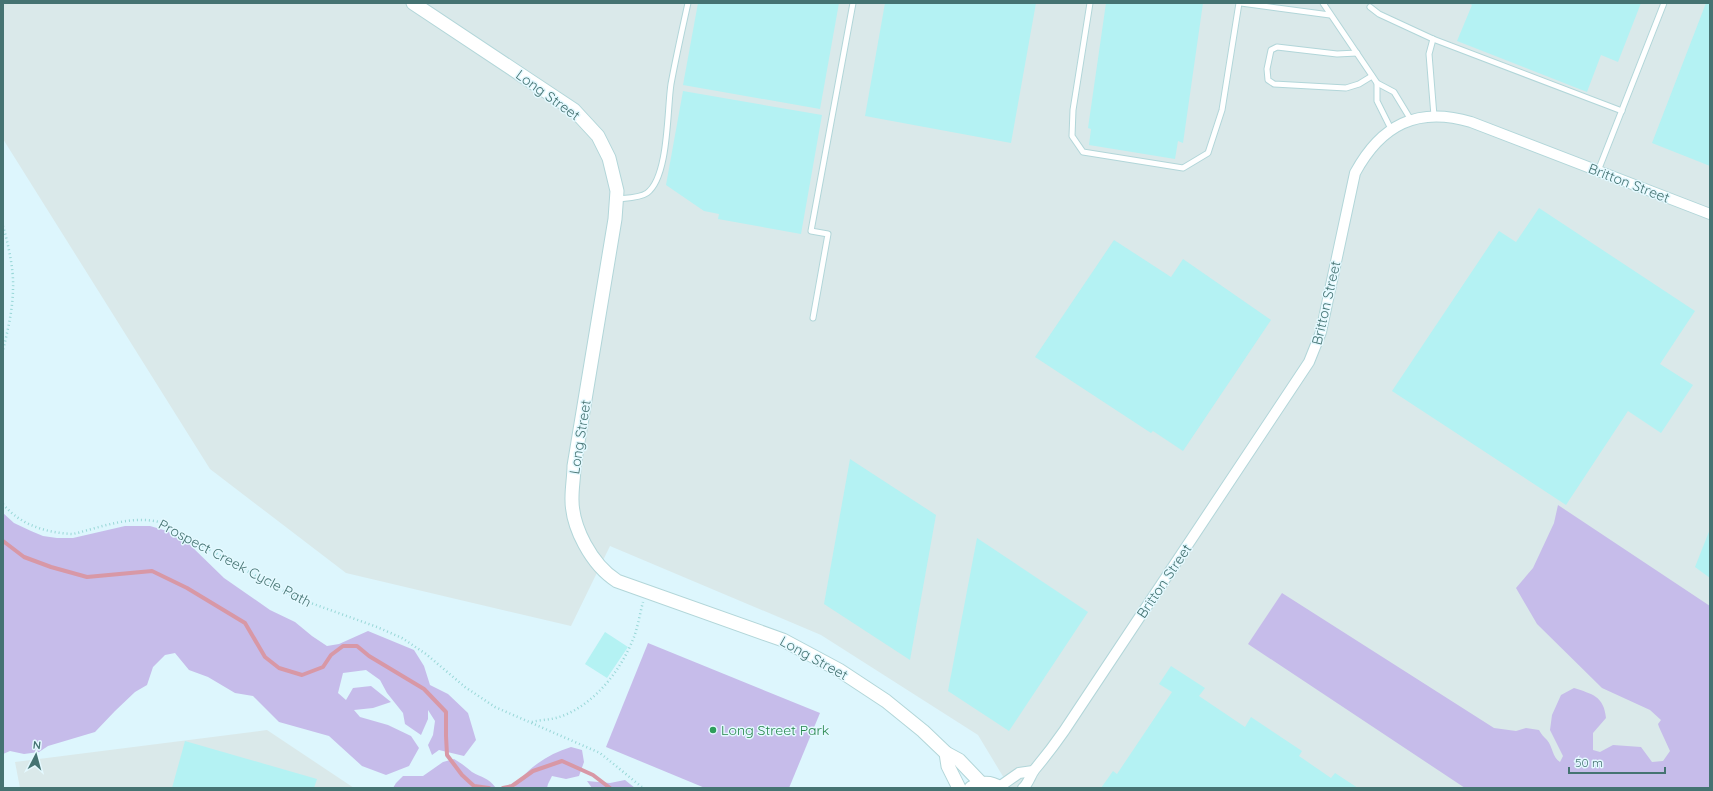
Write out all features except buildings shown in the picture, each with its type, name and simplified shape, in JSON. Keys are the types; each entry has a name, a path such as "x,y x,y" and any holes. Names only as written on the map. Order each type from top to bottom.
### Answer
{"street":[{"name":"Long Street","path":"413,3 574,110 598,136 609,158 617,191 615,220 574,466 572,498 576,524 588,551 605,574 617,582 721,617 790,644 839,670 886,701 923,731 946,753 958,760 976,786"},
{"name":"Britton Street","path":"1023,788 1028,784 1033,771 1044,759 1064,731 1309,362 1321,332 1355,173 1373,144 1391,129 1411,120 1434,116 1456,117 1710,214"},
{"path":"946,753 948,766 958,788"},
{"path":"976,786 993,784 1000,788 1019,774 1033,771"}],"lane":[{"path":"616,200 642,196 648,193 655,183 665,152 671,86 688,3"},
{"path":"813,318 828,234 812,231 852,3"},
{"path":"1090,3 1072,110 1072,136 1083,152 1183,168 1208,153 1222,110 1240,3 1330,15"},
{"path":"1323,3 1377,83 1394,92 1411,120"},
{"path":"1598,171 1664,3"},
{"path":"1370,7 1379,14 1433,39 1622,111"},
{"path":"1433,39 1429,54 1434,116"},
{"path":"1356,53 1337,54 1277,47 1271,50 1267,69 1268,80 1274,84 1346,88 1358,84 1372,76"},
{"path":"1377,83 1377,101 1391,129"}],"path":[{"path":"3,226 7,241 14,287 3,350"},
{"name":"Prospect Creek Cycle Path","path":"3,504 20,519 39,529 64,534 73,534 129,520 153,520 163,523 297,598 377,627 402,638 426,654 465,687 485,701 511,715 600,753 643,788"},
{"path":"530,722 556,718 579,707 607,683 617,669 634,637 645,592"}],"shaded area":[{"path":"3,3 1710,3 1710,788 1010,788 978,735 821,635 610,546 571,626 346,573 210,469 3,139"},
{"path":"1558,505 1710,606 1710,788 1465,788 1248,644 1282,593 1494,728 1516,731 1526,728 1539,730 1549,743 1555,757 1560,762 1563,756 1550,730 1552,715 1561,695 1574,688 1592,694 1600,700 1605,711 1606,718 1593,733 1593,750 1600,752 1613,745 1641,747 1652,762 1663,761 1670,751 1658,724 1661,720 1650,710 1602,688 1537,624 1516,588 1533,568 1554,523"},
{"path":"3,513 14,523 31,531 43,536 57,538 73,538 125,526 150,526 167,531 188,543 224,578 270,610 295,622 327,646 339,644 368,631 414,650 424,666 430,685 448,694 468,713 476,740 464,756 439,750 432,755 428,745 433,735 435,721 428,710 428,719 421,735 405,724 403,713 387,693 380,680 366,670 343,673 338,693 346,700 353,688 371,686 391,702 373,708 354,710 360,717 388,725 411,736 419,748 409,766 386,775 362,766 329,736 279,722 253,696 235,693 208,677 189,670 175,653 165,655 153,667 147,685 135,692 95,732 48,746 39,752 24,754 10,751 3,754"},
{"name":"Long Street Park","path":"648,643 820,713 789,788 705,788 606,747"},
{"path":"267,730 354,788 20,788 15,762"},
{"path":"571,747 582,750 584,762 579,776 566,779 552,776 547,788 514,788 532,768 546,758"},
{"path":"454,759 472,772 488,780 496,788 393,788 403,776 423,776 443,762"},
{"path":"625,780 635,788 592,788 587,781 610,783"}],"waterway":[{"path":"3,541 24,557 51,567 87,577 152,571 187,588 245,623 265,657 279,668 302,675 323,667 331,655 343,646 357,646 369,656 424,689 446,712 447,755 462,775 474,786 489,788"},
{"path":"503,788 512,786 533,771 562,761 593,775 610,788"}],"place":[{"name":"Long Street Park","path":"713,730"}]}
